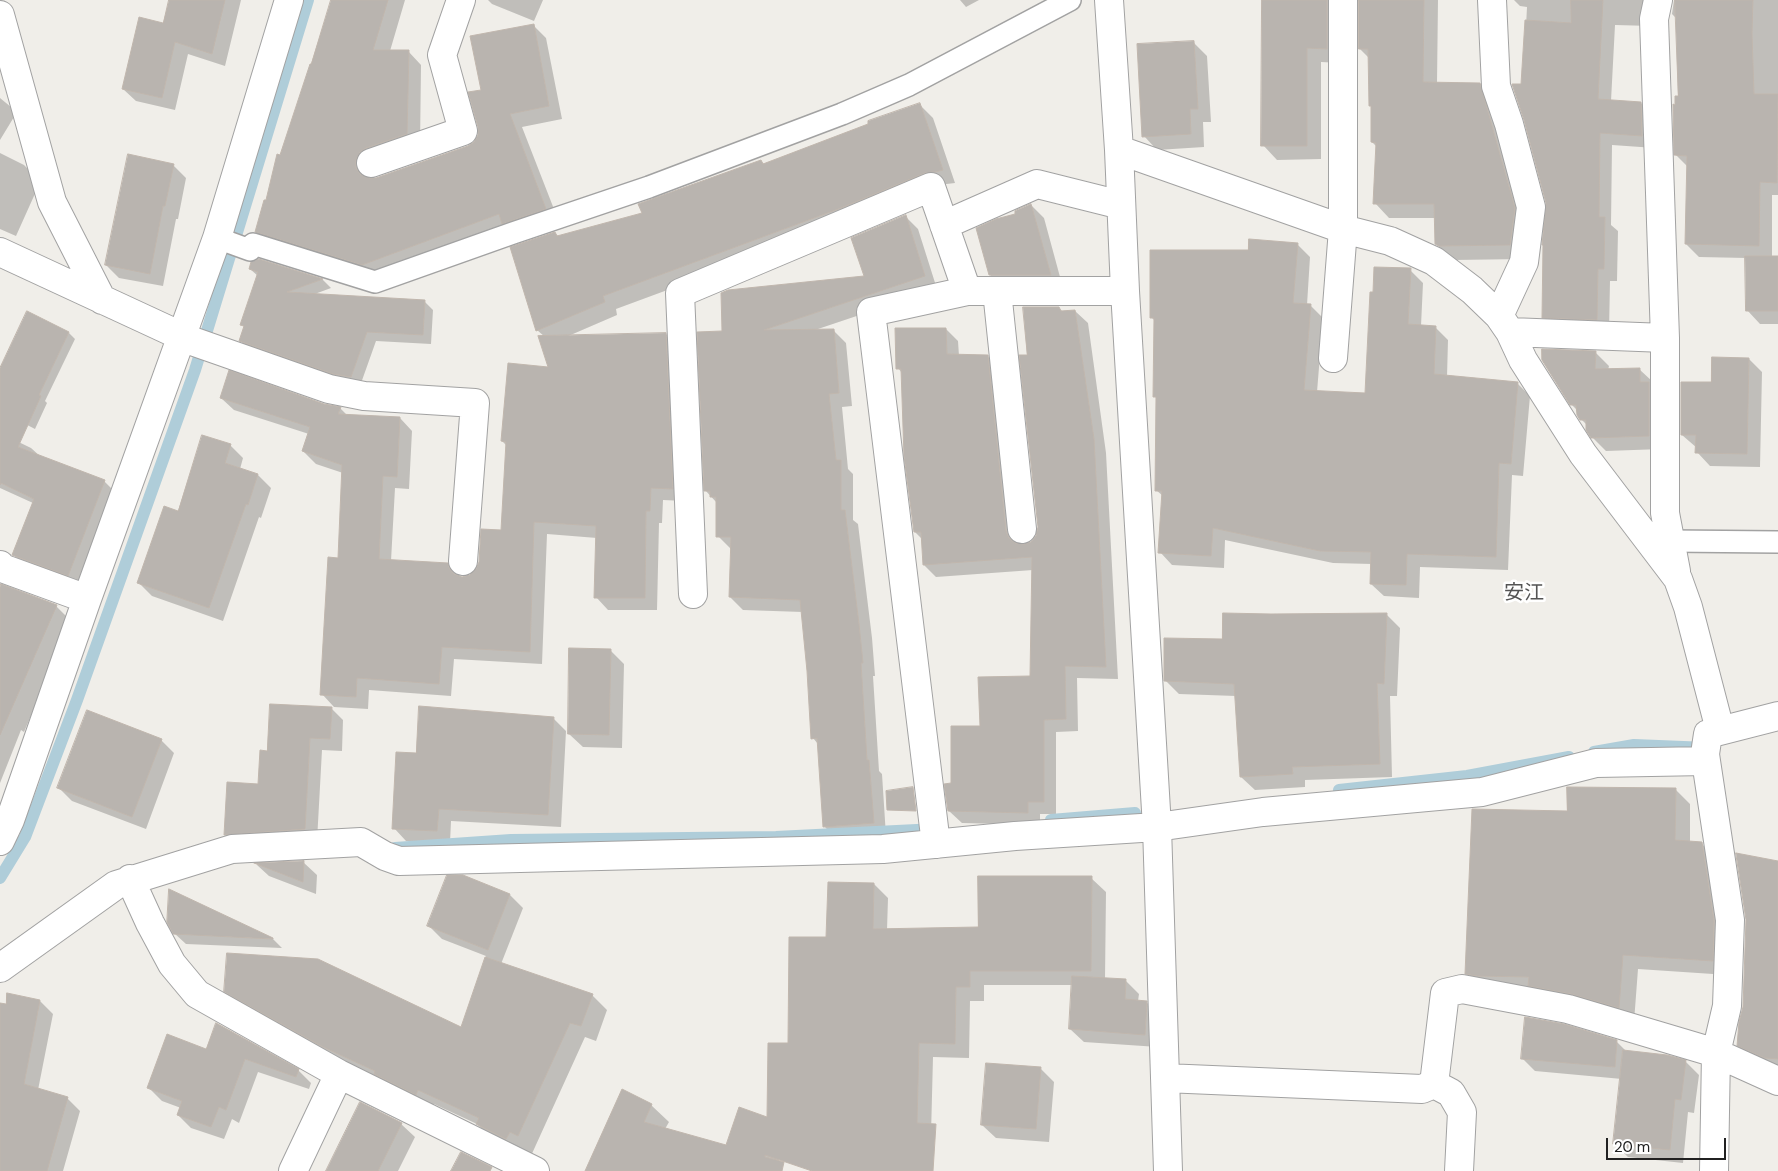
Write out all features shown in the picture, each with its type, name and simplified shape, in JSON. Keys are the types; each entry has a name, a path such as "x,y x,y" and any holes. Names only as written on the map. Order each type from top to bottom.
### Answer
{"street":[{"path":"0,841 10,820 87,599 197,343 220,239 289,0"},
{"path":"371,163 463,131 442,55 461,0"},
{"path":"1109,0 1157,826 1168,1171"},
{"path":"1333,358 1343,229 1343,0"},
{"path":"1492,0 1496,86 1509,124 1531,207 1524,262 1504,324"},
{"path":"1658,0 1654,19 1665,338 1665,513 1678,579 1688,607 1709,747 1730,920 1727,1006 1716,1054 1714,1171"},
{"path":"0,15 52,202 102,300"},
{"path":"1119,150 1343,229 1390,241 1434,261 1472,290 1504,324 1523,360 1583,454 1678,579"},
{"path":"944,225 1037,184 1122,205"},
{"path":"694,594 680,293 931,187 967,291"},
{"path":"0,252 197,343 328,389 364,396 474,403 463,561"},
{"path":"935,835 871,312 967,291 1125,291"},
{"path":"998,291 1022,529"},
{"path":"1504,324 1665,338"},
{"path":"0,565 2,568 87,599"},
{"path":"0,968 116,884 134,889 232,849 361,842 399,862 883,849 935,835 1015,836 1157,826 1263,812 1482,792 1596,763 1709,747 1778,716"},
{"path":"134,889 172,964 197,994 339,1074 535,1171"},
{"path":"1434,1084 1445,993 1462,989 1568,1010 1716,1054 1778,1081"},
{"path":"293,1171 339,1074"},
{"path":"1165,1078 1422,1088 1434,1084 1451,1093 1462,1112 1459,1171"}],"lane":[{"path":"220,239 250,250 253,244 375,282 649,187 842,114 909,85 1070,0"},
{"path":"1669,540 1778,542"}],"building":[{"path":"169,0 225,0 212,54 175,42 162,98 122,89 139,17 163,23"},
{"path":"331,0 388,0 373,50 409,50 407,134 366,148 360,152 356,160 356,168 360,174 369,178 376,178 468,146 474,142 478,135 478,127 468,92 481,90 470,36 534,24 549,106 510,114 546,209 502,224 499,214 362,265 255,232 264,200 266,200 277,154 280,155"},
{"path":"1262,0 1327,0 1327,49 1307,48 1307,146 1261,146"},
{"path":"1359,0 1424,0 1423,82 1480,83 1515,208 1510,245 1439,246 1435,244 1434,204 1373,204 1376,143 1371,142 1368,49 1359,49"},
{"path":"1571,0 1603,0 1598,99 1641,102 1642,136 1600,133 1599,217 1605,217 1604,269 1598,269 1597,320 1542,318 1542,245 1546,203 1524,120 1512,84 1521,84 1525,20 1571,23"},
{"path":"1675,0 1753,0 1754,94 1778,94 1777,183 1760,182 1759,246 1685,244 1687,156 1674,155 1673,104 1675,105 1675,96 1678,96"},
{"path":"1194,41 1198,109 1190,109 1191,134 1142,137 1137,44"},
{"path":"920,103 943,170 925,173 841,208 603,296 605,302 536,331 510,247 555,232 557,236 642,213 638,204 761,160 763,164 868,124 868,121"},
{"path":"128,154 174,164 165,206 163,206 150,274 105,265"},
{"path":"1031,204 1051,275 989,275 976,228 996,219 1015,214 1015,211"},
{"path":"906,215 925,276 764,330 834,329 839,393 829,394 836,460 841,460 841,510 845,510 859,624 863,663 861,663 867,760 869,760 874,823 823,827 817,738 811,739 800,600 729,597 731,537 716,537 716,497 710,497 710,491 704,491 697,332 722,331 721,293 728,290 864,276 851,238"},
{"path":"1249,239 1298,243 1293,303 1311,304 1304,390 1365,393 1370,292 1373,292 1374,267 1411,268 1408,324 1436,326 1434,374 1518,382 1511,464 1499,463 1496,557 1407,554 1406,585 1370,584 1371,552 1320,551 1213,528 1211,556 1158,553 1162,491 1155,491 1156,397 1153,397 1154,318 1150,318 1150,250 1248,250"},
{"path":"1745,256 1778,256 1778,311 1746,311"},
{"path":"259,259 323,279 287,292 425,300 423,335 367,332 351,377 333,374 239,341 244,326 240,325 258,272 249,269 251,262"},
{"path":"1023,307 1059,307 1061,311 1075,310 1094,439 1106,667 1065,666 1066,719 1044,720 1044,802 1028,802 1028,813 948,811 944,784 951,783 951,726 980,726 978,677 1030,676 1032,557 923,565 921,532 914,532 904,456 901,369 896,369 895,328 946,328 947,354 988,355 1006,531 1009,538 1015,543 1024,544 1031,542 1036,536 1038,527 1019,355 1027,355"},
{"path":"27,311 69,332 39,395 41,396 18,447 105,480 68,576 12,555 34,499 1,483 0,485 0,368"},
{"path":"666,333 673,489 651,488 650,511 646,511 645,598 594,598 596,526 534,522 530,652 442,647 439,684 357,678 356,697 320,695 328,557 338,558 342,465 302,451 310,427 220,398 229,370 324,404 341,407 338,414 400,417 397,477 383,476 379,559 448,563 449,568 454,574 462,577 470,575 476,569 479,562 481,529 501,530 506,442 501,441 508,363 548,367 538,336"},
{"path":"1542,349 1596,351 1595,369 1640,368 1640,382 1649,382 1649,436 1591,438 1586,430 1586,420 1580,420 1577,415 1576,405 1570,405 1542,360"},
{"path":"1712,357 1749,358 1747,454 1695,453 1696,435 1681,435 1681,382 1711,382"},
{"path":"202,435 231,444 225,463 258,474 209,608 137,583 164,506 178,511"},
{"path":"1,584 57,605 0,735 0,587"},
{"path":"1223,613 1387,613 1384,684 1377,683 1380,764 1292,767 1293,774 1240,777 1234,684 1164,681 1164,638 1222,639"},
{"path":"569,648 611,649 609,735 568,734"},
{"path":"270,704 332,707 330,739 310,738 305,829 224,835 227,782 258,784 260,750 267,751"},
{"path":"419,706 554,717 548,815 439,809 437,831 392,829 396,752 416,753"},
{"path":"87,710 162,739 132,817 57,788"},
{"path":"913,787 916,811 887,810 886,791"},
{"path":"1567,787 1676,788 1675,840 1702,842 1714,921 1713,961 1623,955 1619,1008 1571,994 1528,986 1529,977 1465,974 1472,809 1567,811"},
{"path":"1736,853 1778,861 1778,1059 1765,1058 1737,1046 1739,1022 1743,1007 1746,920"},
{"path":"304,861 303,882 254,863"},
{"path":"447,875 463,875 510,894 488,950 427,926"},
{"path":"978,876 1092,876 1091,971 970,971 970,987 956,987 955,1044 919,1043 917,1123 936,1124 933,1171 812,1171 765,1155 765,1157 784,1162 782,1171 585,1171 622,1089 652,1104 644,1122 726,1145 739,1107 767,1117 768,1043 788,1043 789,937 826,937 828,882 874,883 873,929 978,927"},
{"path":"169,889 273,939 173,934 167,922"},
{"path":"227,953 318,959 461,1027 485,957 593,994 581,1026 570,1023 518,1136 510,1132 506,1139 476,1124 479,1118 418,1090 416,1095 374,1074 375,1071 323,1047 224,992"},
{"path":"1072,976 1126,979 1125,999 1147,1001 1145,1035 1069,1029"},
{"path":"7,993 40,1000 24,1084 68,1097 47,1171 0,1171 0,1003 6,1004"},
{"path":"1525,1017 1564,1024 1617,1040 1615,1067 1521,1059"},
{"path":"216,1023 299,1069 296,1077 245,1059 226,1110 219,1107 211,1127 177,1115 182,1101 147,1088 167,1034 206,1049"},
{"path":"1623,1050 1667,1055 1686,1060 1681,1100 1675,1099 1670,1150 1613,1144"},
{"path":"986,1063 1041,1067 1036,1129 981,1125"},
{"path":"360,1102 402,1123 378,1171 326,1171"},
{"path":"461,1152 492,1167 490,1171 451,1171"}],"waterway":[{"path":"0,878 25,837 77,700 195,370 308,0"},
{"path":"1594,752 1634,745 1708,748"},
{"path":"1339,790 1467,776 1569,757"},
{"path":"1051,820 1135,813"},
{"path":"395,848 511,840 776,837 937,829"}],"district":[{"name":"安江","path":"1524,594"}]}
